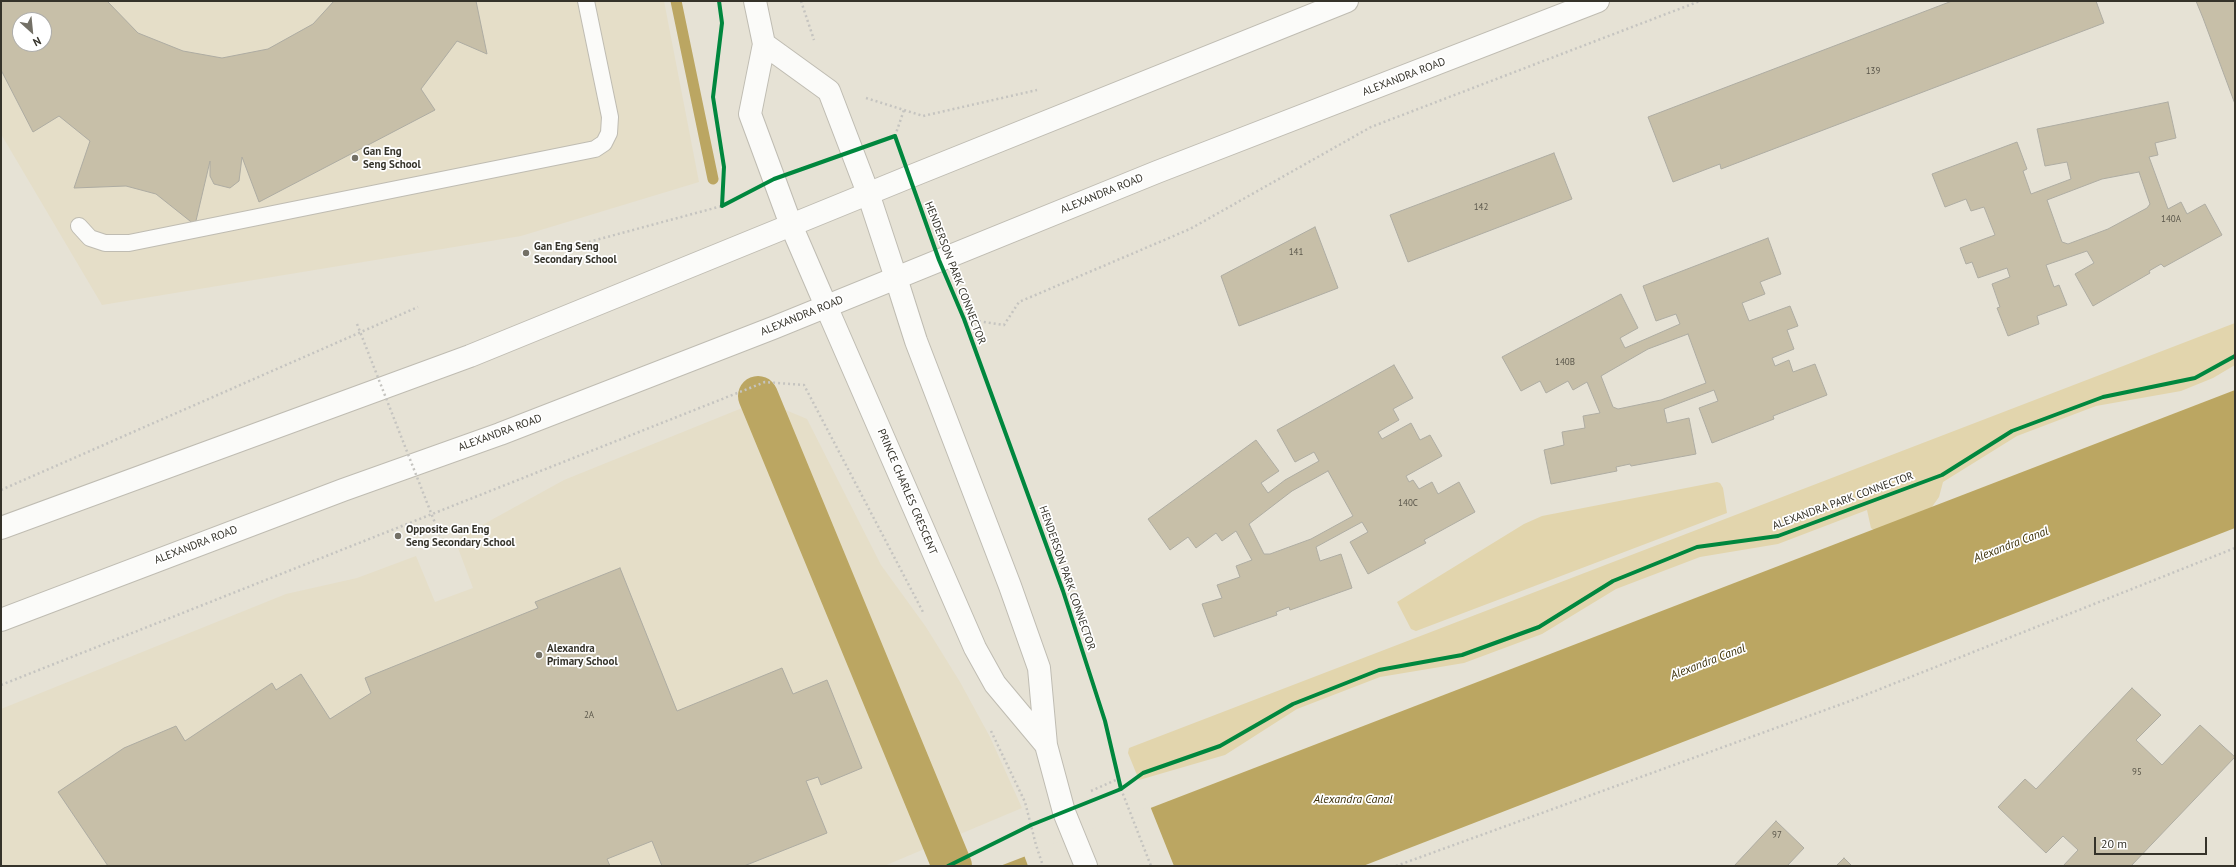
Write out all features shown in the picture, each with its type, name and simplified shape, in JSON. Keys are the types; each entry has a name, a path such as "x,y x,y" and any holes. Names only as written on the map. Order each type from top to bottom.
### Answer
{"main road":[{"path":"755,1 764,44"},
{"path":"1,528 470,356 909,176 1347,1"},
{"name":"ALEXANDRA ROAD","path":"1,620 343,490 500,434 826,306 1157,172 1598,1"},
{"name":"PRINCE CHARLES CRESCENT","path":"1046,744 996,684 975,648 791,225 750,114 764,44 829,91 868,193 916,341 1010,586 1039,668 1046,744 1064,812 1086,866"}],"lane":[{"path":"79,226 90,238 105,243 129,243 595,150 604,143 610,133 610,116 586,1"}],"path":[{"path":"801,1 814,42"},
{"path":"964,319 1004,325 1019,302 1190,229 1371,127 1700,1"},
{"path":"865,97 923,116 1040,89"},
{"path":"904,110 894,136 909,176"},
{"path":"852,150 894,136"},
{"path":"722,198 722,206"},
{"path":"556,250 722,206 729,202"},
{"path":"1,490 418,307"},
{"path":"357,324 444,546"},
{"path":"1,685 766,382 804,385"},
{"path":"1396,866 1850,701 2235,548"},
{"path":"1116,772 1121,789 1151,866"},
{"path":"1114,792 1127,785"},
{"path":"1025,828 1064,812"},
{"path":"1036,845 1043,866"}],"shaded area":[{"name":"Gan Eng Seng School","path":"1,1 664,1 699,182 521,236 102,305 1,134"},
{"path":"2235,323 2235,365 2213,378 2181,391 2096,406 2017,436 1943,482 1939,497 1927,514 1880,535 1871,528 1867,510 1778,544 1700,557 1616,589 1542,634 1464,663 1380,677 1297,709 1225,755 1139,780 1128,753 1129,748"},
{"name":"Alexandra Primary School","path":"762,400 807,419 881,565 926,627 960,682 990,737 1022,808 884,866 1,866 1,709 286,594 357,578 416,556 435,602 473,588 455,540 564,480"},
{"path":"1717,482 1720,483 1723,488 1727,513 1416,631 1411,629 1397,602 1524,524 1542,516"}],"water":[{"name":"Alexandra Canal","path":"2235,390 2235,528 1363,866 1000,866"}],"pier":[{"path":"1150,806 1174,866 1028,866 1024,855"}],"building":[{"name":"Gan Eng Seng School","path":"1,1 107,1 138,33 183,51 222,58 268,49 313,24 334,1 476,1 487,54 457,41 421,89 435,110 259,202 242,157 239,181 230,188 214,184 210,176 210,161 195,225 156,194 126,186 74,188 90,141 59,116 33,132 1,70"},
{"path":"1952,1 2096,1 2104,23 1721,169 1720,164 1673,182 1648,117"},
{"path":"2196,1 2235,1 2235,104 2203,18"},
{"path":"2168,102 2176,138 2155,143 2158,155 2149,157 2168,209 2181,202 2187,214 2205,204 2222,235 2164,267 2161,264 2149,271 2150,273 2093,306 2075,274 2094,263 2087,251 2046,265 2054,287 2059,285 2067,305 2037,316 2039,324 2008,336 1997,308 2000,307 1992,284 2010,277 2007,268 1978,278 1972,262 1966,264 1960,248 1995,235 1984,207 1971,211 1966,199 1945,207 1932,174 2017,142 2027,169 2023,171 2031,194 2071,179 2067,162 2045,166 2037,129","holes":["2139,172 2150,204 2147,208 2108,229 2068,244 2062,242 2047,200 2102,179"]},
{"path":"1554,153 1572,199 1408,262 1390,215"},
{"path":"1315,227 1338,288 1239,326 1221,276"},
{"path":"1768,238 1781,274 1760,282 1765,294 1742,303 1749,321 1790,306 1798,326 1787,330 1794,349 1772,358 1775,366 1789,360 1793,372 1815,364 1827,395 1773,416 1774,419 1712,443 1699,408 1718,401 1714,390 1664,409 1667,423 1689,418 1696,454 1631,466 1630,464 1616,467 1617,471 1551,484 1544,450 1564,445 1562,432 1585,428 1583,416 1600,413 1587,382 1573,390 1568,381 1546,393 1540,381 1521,391 1502,357 1621,294 1638,328 1620,338 1625,348 1680,324 1676,314 1656,321 1643,286","holes":["1688,334 1706,383 1661,400 1618,409 1613,407 1601,376 1648,349"]},
{"path":"1394,365 1413,398 1393,409 1399,420 1378,432 1382,439 1411,423 1420,440 1430,435 1442,456 1406,476 1409,482 1413,480 1419,489 1432,482 1438,494 1459,482 1475,512 1424,540 1426,543 1368,574 1350,542 1368,532 1362,522 1316,547 1320,561 1341,554 1352,588 1290,610 1289,607 1276,612 1277,615 1214,637 1202,604 1222,598 1217,585 1240,577 1236,566 1252,560 1236,531 1222,541 1216,533 1196,548 1188,537 1170,550 1148,519 1256,440 1279,471 1261,483 1268,493 1285,480 1319,461 1314,452 1295,462 1277,430","holes":["1328,471 1353,516 1311,539 1270,554 1264,554 1249,524 1292,491"]},
{"path":"620,568 677,711 782,668 793,694 827,680 862,768 821,785 818,777 806,781 827,833 744,866 662,866 652,841 607,859 610,866 108,866 58,792 124,748 176,726 185,741 272,683 276,690 301,674 330,719 371,693 365,678 538,608 535,602"},
{"path":"2132,688 2161,715 2136,740 2162,765 2200,725 2235,757 2131,866 2063,866 2078,850 2063,836 2046,853 1998,807 2025,779 2036,789"},
{"path":"1776,821 1804,848 1787,866 1734,866"},
{"path":"1844,858 1852,866 1836,866"}],"waterway":[{"path":"676,1 713,179"},
{"path":"758,396 952,866"}],"cycle path":[{"name":"HENDERSON PARK CONNECTOR","path":"719,1 722,23 713,97 724,167 722,206 774,179 895,136 939,260 964,319 1063,591 1105,721 1121,789"},
{"name":"ALEXANDRA PARK CONNECTOR","path":"948,866 1031,825 1121,789 1143,773 1220,746 1293,704 1379,670 1462,655 1539,627 1613,581 1697,547 1778,536 1942,475 2012,431 2103,397 2195,378 2235,356"}],"place":[{"name":"Gan Eng Seng School","path":"355,158"},
{"name":"Gan Eng Seng Secondary School","path":"526,253"},
{"name":"Opposite Gan Eng Seng Secondary School","path":"398,536"},
{"name":"Alexandra Primary School","path":"539,655"}]}
